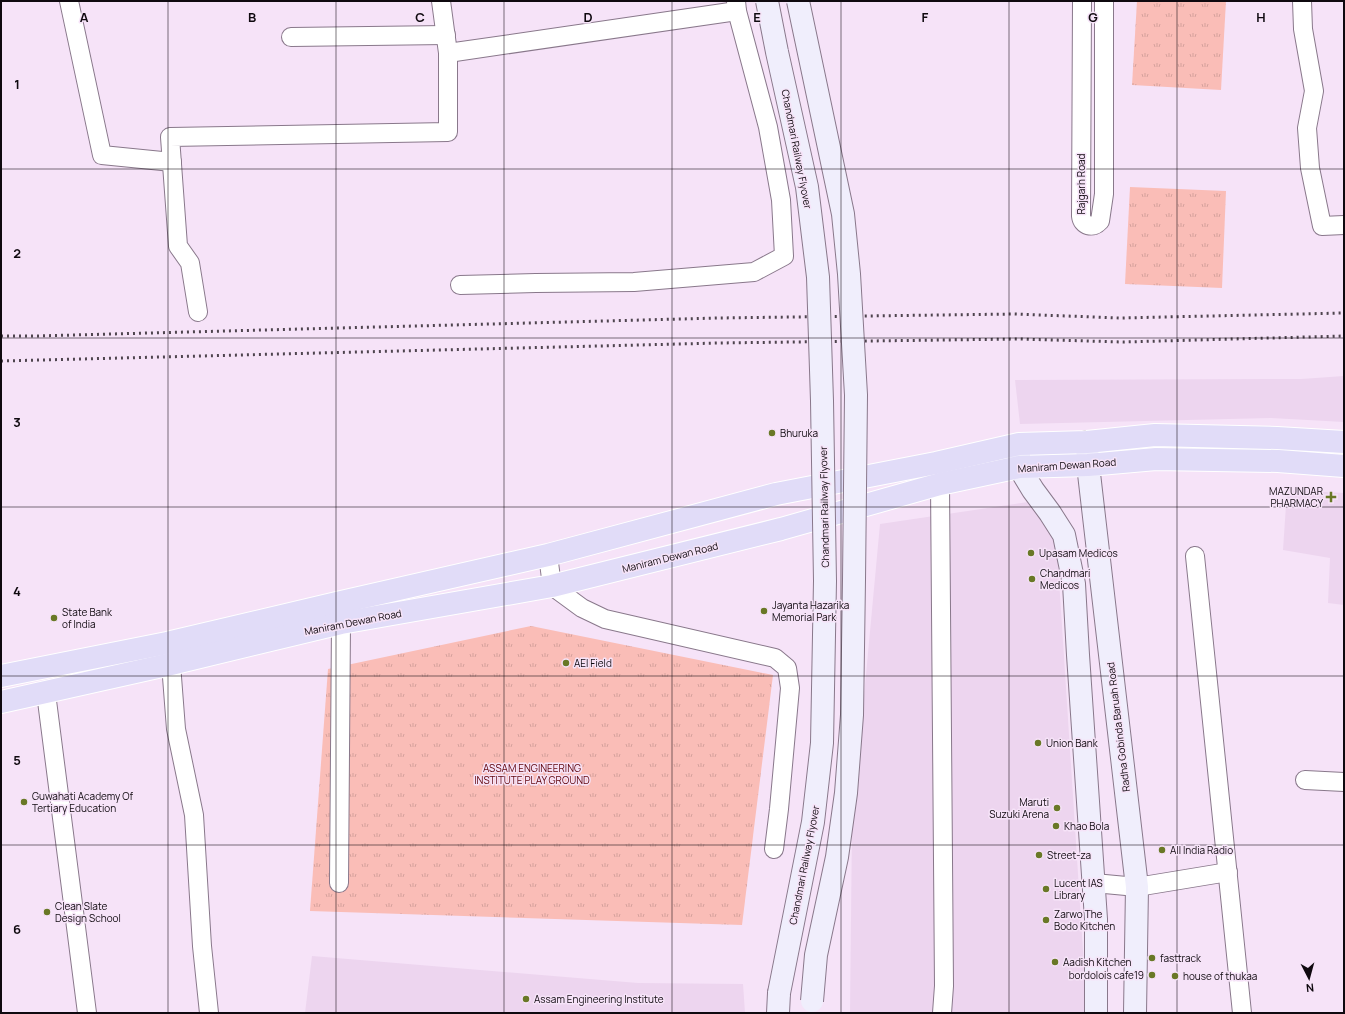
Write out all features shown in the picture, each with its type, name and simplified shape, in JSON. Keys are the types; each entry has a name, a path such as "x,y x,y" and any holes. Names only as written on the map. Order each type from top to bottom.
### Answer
{"main road":[{"name":"Chandmari Railway Flyover","path":"767,1 806,187 818,277 825,581 822,743 813,822 778,1003"},
{"path":"798,1 799,14 843,214 850,274 856,395 851,731 846,792 837,857 816,955 812,1007"},
{"name":"Maniram Dewan Road","path":"1,702 46,693 337,603 548,555 776,494 936,463 1019,444 1087,442 1155,435 1277,438 1344,442"},
{"name":"Radha Gobinda Baruah Road","path":"1087,442 1088,465 1137,887 1136,1013"},
{"path":"1019,444 1020,467 1033,490 1064,535 1074,584 1096,919 1096,1013"},
{"name":"Maniram Dewan Road","path":"1,676 169,654 552,586 781,529 940,484 1020,467 1088,465 1156,459 1278,461 1344,466"}],"street":[{"path":"69,1 102,154 172,162"},
{"path":"198,312 190,263 178,246 170,137 448,132 448,53 441,1"},
{"name":"Rajgarh Road","path":"1082,1 1081,210 1082,221 1090,226 1097,224 1100,221 1104,194 1104,1"},
{"path":"1302,1 1303,30 1314,91 1307,128 1310,168 1322,226 1344,225"},
{"path":"448,53 736,6 768,127 781,200 784,256 754,272 634,282 460,285"},
{"path":"291,37 446,35"},
{"path":"940,484 944,986 942,1013"},
{"path":"548,555 552,586 582,608 605,620 775,658 787,668 790,688 774,849"},
{"path":"1195,556 1242,1013"},
{"path":"338,883 341,623"},
{"path":"169,654 176,729 194,815 202,946 210,1013"},
{"path":"46,693 87,1013"},
{"path":"1305,780 1344,782"},
{"path":"1094,883 1137,887 1228,872"}],"shaded area":[{"path":"1344,376 1344,422 1271,418 1020,424 1015,380 1301,379"},
{"path":"1287,490 1344,493 1344,605 1328,603 1330,558 1283,550"},
{"path":"1035,501 1056,533 1087,1013 850,1013 852,825 880,524"},
{"name":"Assam Engineering Institute","path":"312,956 638,983 743,984 745,1013 305,1013"}],"green space":[{"path":"1137,1 1226,1 1221,90 1132,85"},
{"path":"1130,187 1226,191 1222,288 1125,284"},
{"name":"ASSAM ENGINEERING INSTITUTE PLAY GROUND","path":"531,626 773,675 742,925 310,911 328,669"}],"railway":[{"path":"1,336 718,318 1014,314 1120,318 1344,313"},
{"path":"1,361 718,343 1019,339 1123,342 1344,336"}],"place":[{"name":"Bhuruka","path":"772,433"},
{"name":"MAZUNDAR PHARMACY","path":"1331,497"},
{"name":"Upasam Medicos","path":"1031,553"},
{"name":"Chandmari Medicos","path":"1032,579"},
{"name":"Jayanta Hazarika Memorial Park","path":"764,611"},
{"name":"State Bank of India","path":"54,618"},
{"name":"AEI Field","path":"566,663"},
{"name":"Union Bank","path":"1038,743"},
{"name":"Guwahati Academy Of Tertiary Education","path":"24,802"},
{"name":"Maruti Suzuki Arena","path":"1057,808"},
{"name":"Khao Bola","path":"1056,826"},
{"name":"All India Radio","path":"1162,850"},
{"name":"Street-za","path":"1039,855"},
{"name":"Lucent IAS Library","path":"1046,889"},
{"name":"Clean Slate Design School","path":"47,912"},
{"name":"Zarwo The Bodo Kitchen","path":"1046,920"},
{"name":"fasttrack","path":"1152,958"},
{"name":"Aadish Kitchen","path":"1055,962"},
{"name":"bordolois cafe19","path":"1152,975"},
{"name":"house of thukaa","path":"1175,976"},
{"name":"Assam Engineering Institute","path":"526,999"}]}
